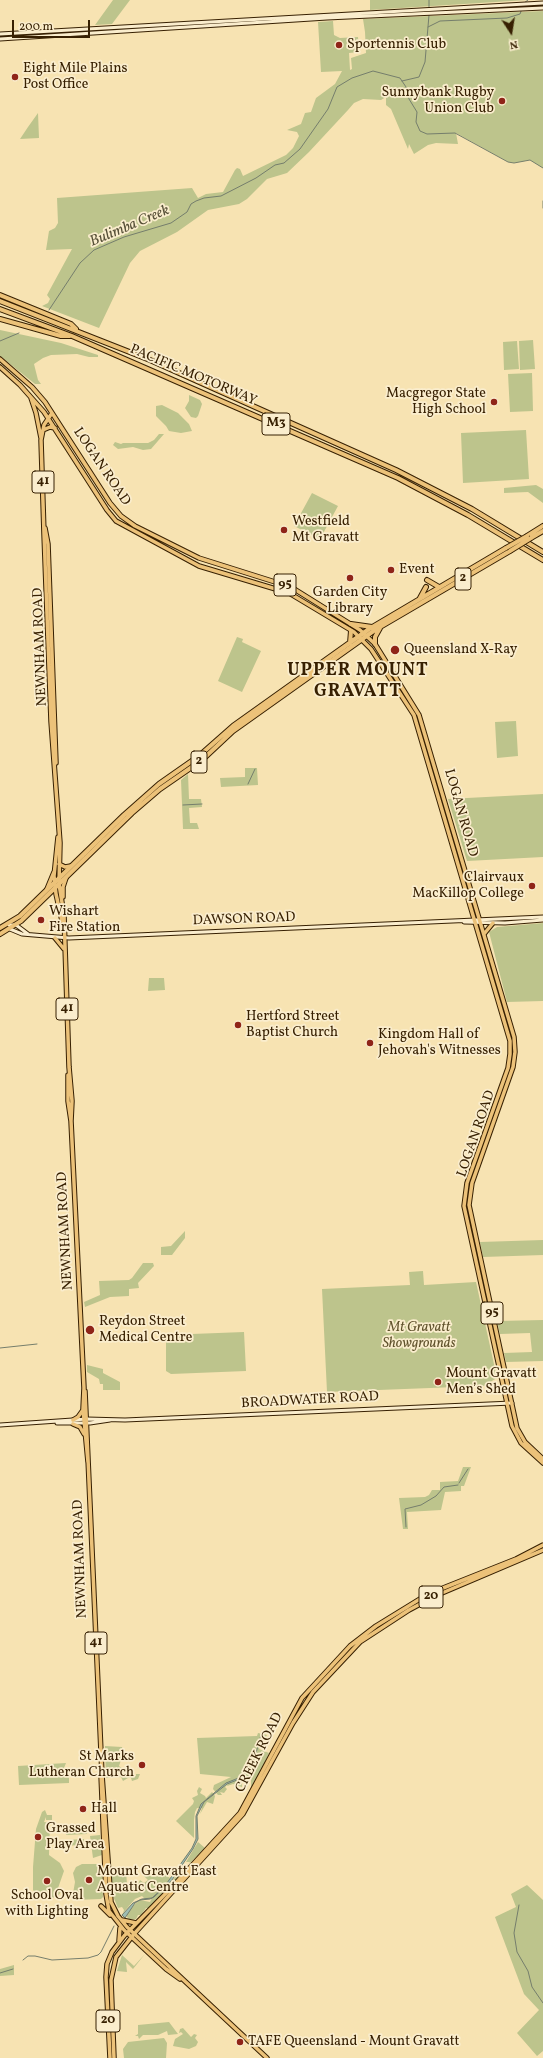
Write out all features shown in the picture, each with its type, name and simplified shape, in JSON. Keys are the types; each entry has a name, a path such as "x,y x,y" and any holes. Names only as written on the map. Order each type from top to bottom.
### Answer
{"highway":[{"path":"0,295 71,324 77,330"},
{"name":"PACIFIC MOTORWAY","path":"0,301 150,360 396,470 472,509 543,552"},
{"name":"PACIFIC MOTORWAY","path":"0,309 72,336 398,478 468,514 543,560"},
{"path":"0,319 61,336 72,336"},
{"name":"2","path":"365,634 380,627 510,551 543,526"},
{"name":"2","path":"0,934 47,890 67,876 124,820 160,790 197,763 233,731 361,638 372,627 506,548 543,531"},
{"path":"427,580 439,587"},
{"path":"420,598 426,587"},
{"path":"351,624 372,627"},
{"path":"375,644 375,637 380,627"},
{"path":"350,643 351,630"},
{"name":"2","path":"0,928 16,925 55,888 59,878 71,866 124,815 154,789 194,760 233,726 350,643 361,638"}],"main road":[{"path":"0,34 543,3"},
{"path":"0,39 543,8"},
{"name":"LOGAN ROAD","path":"0,360 32,387 58,421 110,503 130,523 196,557 286,585 351,624 365,634 375,644 420,718 513,1033 515,1052 513,1067 472,1183 469,1205 512,1403 521,1436 543,1459"},
{"name":"LOGAN ROAD","path":"0,367 30,396 48,418 106,508 122,525 194,563 289,593 351,630 361,638 382,664 416,721 509,1036 511,1050 508,1068 467,1184 464,1206 507,1403 516,1435 543,1463"},
{"name":"NEWNHAM ROAD","path":"30,396 36,413 41,440 59,832 59,878"},
{"name":"NEWNHAM ROAD","path":"41,440 43,430 52,413"},
{"path":"43,430 58,421"},
{"path":"106,508 110,503"},
{"path":"106,508 113,507"},
{"name":"NEWNHAM ROAD","path":"59,832 54,871 62,903 64,938 102,1775 106,1894 112,1917 120,1927 128,1931"},
{"path":"59,864 65,867 71,866"},
{"path":"47,890 54,871"},
{"path":"62,903 63,887 67,876"},
{"name":"NEWNHAM ROAD","path":"55,888 56,898 63,923"},
{"path":"46,897 52,896 56,898"},
{"path":"480,921 543,917"},
{"path":"480,921 493,923 543,920"},
{"name":"DAWSON ROAD","path":"9,927 20,934 64,938 480,921"},
{"path":"484,934 493,923"},
{"name":"DAWSON ROAD","path":"16,925 28,934"},
{"path":"55,938 64,950"},
{"name":"NEWNHAM ROAD","path":"84,1388 83,1409 86,1421 85,1436 88,1462"},
{"name":"BROADWATER ROAD","path":"0,1425 512,1403"},
{"path":"83,1409 80,1416 73,1422 80,1427 85,1436"},
{"name":"CREEK ROAD","path":"110,2058 106,1972 110,1956 118,1942 174,1885 240,1812 249,1799 300,1701 350,1646 370,1631 424,1596 516,1559 543,1545"},
{"name":"CREEK ROAD","path":"114,2058 111,1976 116,1957 126,1943 243,1814 303,1706 313,1692 357,1645 428,1599 543,1550"},
{"name":"NEWNHAM ROAD","path":"102,1775 109,1891 112,1904 128,1931"},
{"path":"101,1906 112,1917"},
{"path":"121,1920 136,1923"},
{"path":"118,1942 121,1932 120,1927"},
{"path":"126,1943 139,1941 140,1928"},
{"name":"41","path":"128,1931 170,1972 181,1979 267,2058"}],"green space":[{"path":"113,0 130,0 112,24 95,25"},
{"path":"370,0 527,0 370,10"},
{"path":"543,11 543,168 530,160 514,163 508,162 456,133 458,144 436,143 428,145 414,154 409,144 408,149 391,109 386,105 386,97 381,100 363,99 354,103 309,152 287,173 267,179 247,199 239,204 208,210 177,232 140,251 130,263 99,328 42,306 48,303 50,299 47,295 72,249 46,250 49,231 55,228 58,223 57,198 192,188 198,198 206,194 223,192 237,168 240,169 243,176 286,155 293,148 299,136 297,132 287,130 301,124 305,113 311,112 316,98 335,84 342,71 321,72 318,22 333,21 334,35 340,38 358,37 359,52 349,53 350,70 352,69 351,58 366,53 363,19"},
{"path":"38,113 39,138 20,139 28,127"},
{"path":"0,330 61,343 98,355 98,357 89,357 77,354 51,355 43,358 34,364 38,380 41,384 35,384 0,356"},
{"path":"533,340 535,369 520,370 519,341"},
{"path":"517,341 519,369 504,370 503,342"},
{"path":"532,373 533,411 510,412 508,374"},
{"path":"189,395 200,400 202,404 196,418 191,417 185,408 189,401"},
{"path":"162,405 178,413 189,424 192,431 181,433 169,431 156,416 156,406"},
{"path":"526,430 529,479 463,483 461,433"},
{"path":"159,434 164,434 151,449 143,450 133,447 118,449 113,445 115,442 121,444 148,443 154,440"},
{"path":"536,485 543,489 543,503 528,492 504,493 504,488"},
{"path":"312,493 338,506 320,539 294,526"},
{"path":"237,637 243,639 242,642 261,651 242,692 218,681"},
{"path":"516,721 518,756 497,758 495,722"},
{"path":"245,768 257,768 258,785 221,787 220,778 245,777"},
{"path":"188,774 189,799 201,799 202,807 189,808 190,823 197,823 199,829 183,829 181,780"},
{"path":"543,794 543,857 467,861 448,799"},
{"path":"543,923 543,1001 507,1002 489,932 497,927"},
{"path":"149,978 164,978 165,990 148,991"},
{"path":"185,1231 185,1238 172,1255 161,1255 161,1247 171,1246"},
{"path":"543,1240 543,1255 483,1257 480,1242"},
{"path":"143,1263 153,1263 154,1266 138,1283 139,1288 129,1289 129,1296 110,1297 85,1307 84,1302 100,1295 99,1281 129,1280"},
{"name":"Mt Gravatt Showgrounds","path":"423,1271 424,1285 476,1282 497,1378 490,1382 490,1385 482,1386 327,1392 322,1289 410,1285 409,1272"},
{"path":"543,1320 543,1361 506,1362 504,1353 532,1352 530,1333 500,1334 497,1321"},
{"path":"244,1332 246,1371 171,1374 166,1371 166,1335"},
{"path":"87,1365 103,1369 103,1373 120,1382 120,1390 103,1390 103,1384 100,1384 99,1379 87,1372"},
{"path":"463,1467 471,1467 464,1486 461,1486 461,1491 445,1492 441,1510 407,1512 408,1529 403,1529 399,1498 425,1497 429,1495 432,1490 440,1490 440,1482 458,1481"},
{"path":"258,1733 267,1735 259,1749 269,1753 255,1783 251,1788 251,1780 245,1778 242,1781 242,1787 233,1784 227,1786 228,1784 225,1787 227,1789 224,1793 220,1792 222,1795 218,1795 213,1789 214,1785 231,1777 200,1774 197,1738 257,1736"},
{"path":"105,1746 122,1747 125,1759 122,1757 119,1766 124,1770 125,1775 136,1776 136,1774 140,1774 138,1779 132,1781 131,1778 128,1778 123,1781 121,1777 106,1778"},
{"path":"66,1763 64,1768 69,1773 69,1783 19,1785 18,1766"},
{"path":"199,1787 202,1789 200,1793 206,1798 212,1792 215,1796 213,1804 207,1802 200,1814 202,1808 197,1808 195,1812 194,1838 176,1821 193,1804 194,1801 192,1798 198,1795 197,1791"},
{"path":"45,1810 47,1815 52,1815 52,1820 46,1820 46,1817 44,1822 50,1823 49,1855 60,1863 64,1871 57,1891 61,1892 57,1897 50,1898 40,1897 33,1890 36,1829 42,1812"},
{"path":"87,1828 87,1834 66,1835 66,1830"},
{"path":"100,1835 102,1855 93,1858 90,1836"},
{"path":"84,1839 84,1844 61,1847 61,1843 67,1843 67,1840"},
{"path":"198,1842 205,1848 189,1864 190,1862 186,1862"},
{"name":"Mount Gravatt East Aquatic Centre","path":"82,1864 98,1864 102,1867 103,1897 101,1899 72,1899 75,1882 73,1873 76,1867"},
{"path":"184,1864 186,1870 178,1880 173,1883 150,1908 146,1908 141,1915 138,1915 136,1919 130,1920 127,1917 127,1914 140,1900 150,1902 152,1898 145,1899 142,1896 135,1899 123,1913 124,1910 122,1907 118,1908 113,1896 111,1870 126,1870 127,1885 138,1884 140,1880 144,1883 148,1880 141,1873 152,1876 153,1872 150,1870 155,1867 170,1878 164,1887 166,1887"},
{"path":"527,1885 543,1900 543,2051 537,2056 517,2033 539,2010 524,1994 495,1917 516,1907 511,1894"},
{"path":"145,1954 133,1969 126,1962 127,1972 117,1971 122,1955 134,1966"},
{"path":"14,1965 14,1975 0,1976 0,1969"},
{"path":"169,2022 178,2034 168,2035 167,2031 158,2035 143,2035 139,2039 138,2036 135,2036 138,2034 138,2025"},
{"path":"183,2028 191,2037 194,2034 197,2035 195,2038 198,2042 196,2046 189,2049 173,2046 175,2039 183,2034 181,2032 179,2033 180,2029"},
{"path":"164,2038 167,2043 166,2058 124,2058 123,2049 128,2042"}],"water":[{"path":"245,1772 242,1778 227,1784 204,1802 197,1816 198,1839 193,1849 172,1880 152,1898 164,1887 192,1848 196,1839 196,1816 201,1804 226,1783 241,1777"},
{"path":"152,1898 140,1900 135,1903 125,1918 122,1915 133,1903 142,1899"}],"waterway":[{"name":"Bulimba Creek","path":"429,0 429,9"},
{"path":"524,3 528,0"},
{"path":"428,27 440,21 507,18 520,14 523,6"},
{"name":"Bulimba Creek","path":"402,81 419,77 425,62 429,15"},
{"name":"Bulimba Creek","path":"49,310 80,263 94,250 124,237 171,223 187,212 191,204 196,201 204,198 221,196 256,178 275,165 284,163 300,149 328,109 337,87 352,78 373,71 400,78 406,87 409,99 417,112 416,122 420,131 427,134 455,133 508,162 514,163 530,160 543,168"},
{"path":"543,201 543,208"},
{"name":"Bulimba Creek","path":"0,341 19,333"},
{"path":"248,784 255,769"},
{"path":"183,805 202,804"},
{"path":"0,1348 37,1344"},
{"path":"459,1483 468,1469"},
{"path":"406,1527 405,1509 421,1505 436,1496 444,1487 458,1485"},
{"path":"245,1772 246,1764 256,1753 261,1735"},
{"path":"519,1905 514,1933 517,1952 528,1971 532,1987 543,2003"},
{"path":"23,1960 28,1956 52,1960 88,1958 98,1955 114,1926"},
{"path":"0,1973 13,1969"}],"place":[{"name":"Sportennis Club","path":"339,45"},
{"name":"Eight Mile Plains Post Office","path":"15,77"},
{"name":"Sunnybank Rugby Union Club","path":"502,101"},
{"name":"Macgregor State High School","path":"494,402"},
{"name":"Westfield Mt Gravatt","path":"284,530"},
{"name":"Event","path":"391,570"},
{"name":"Garden City Library","path":"350,578"},
{"name":"Queensland X-Ray","path":"395,650"},
{"name":"Clairvaux MacKillop College","path":"532,886"},
{"name":"Wishart Fire Station","path":"41,920"},
{"name":"Hertford Street Baptist Church","path":"238,1025"},
{"name":"Kingdom Hall of Jehovah's Witnesses","path":"370,1043"},
{"name":"Reydon Street Medical Centre","path":"90,1330"},
{"name":"Mount Gravatt Men’s Shed","path":"438,1382"},
{"name":"St Marks Lutheran Church","path":"142,1765"},
{"name":"Hall","path":"83,1809"},
{"name":"Grassed Play Area","path":"38,1837"},
{"name":"Mount Gravatt East Aquatic Centre","path":"89,1880"},
{"name":"School Oval with Lighting","path":"47,1881"},
{"name":"TAFE Queensland - Mount Gravatt","path":"240,2042"}],"district":[{"name":"UPPER MOUNT GRAVATT","path":"358,682"}]}
